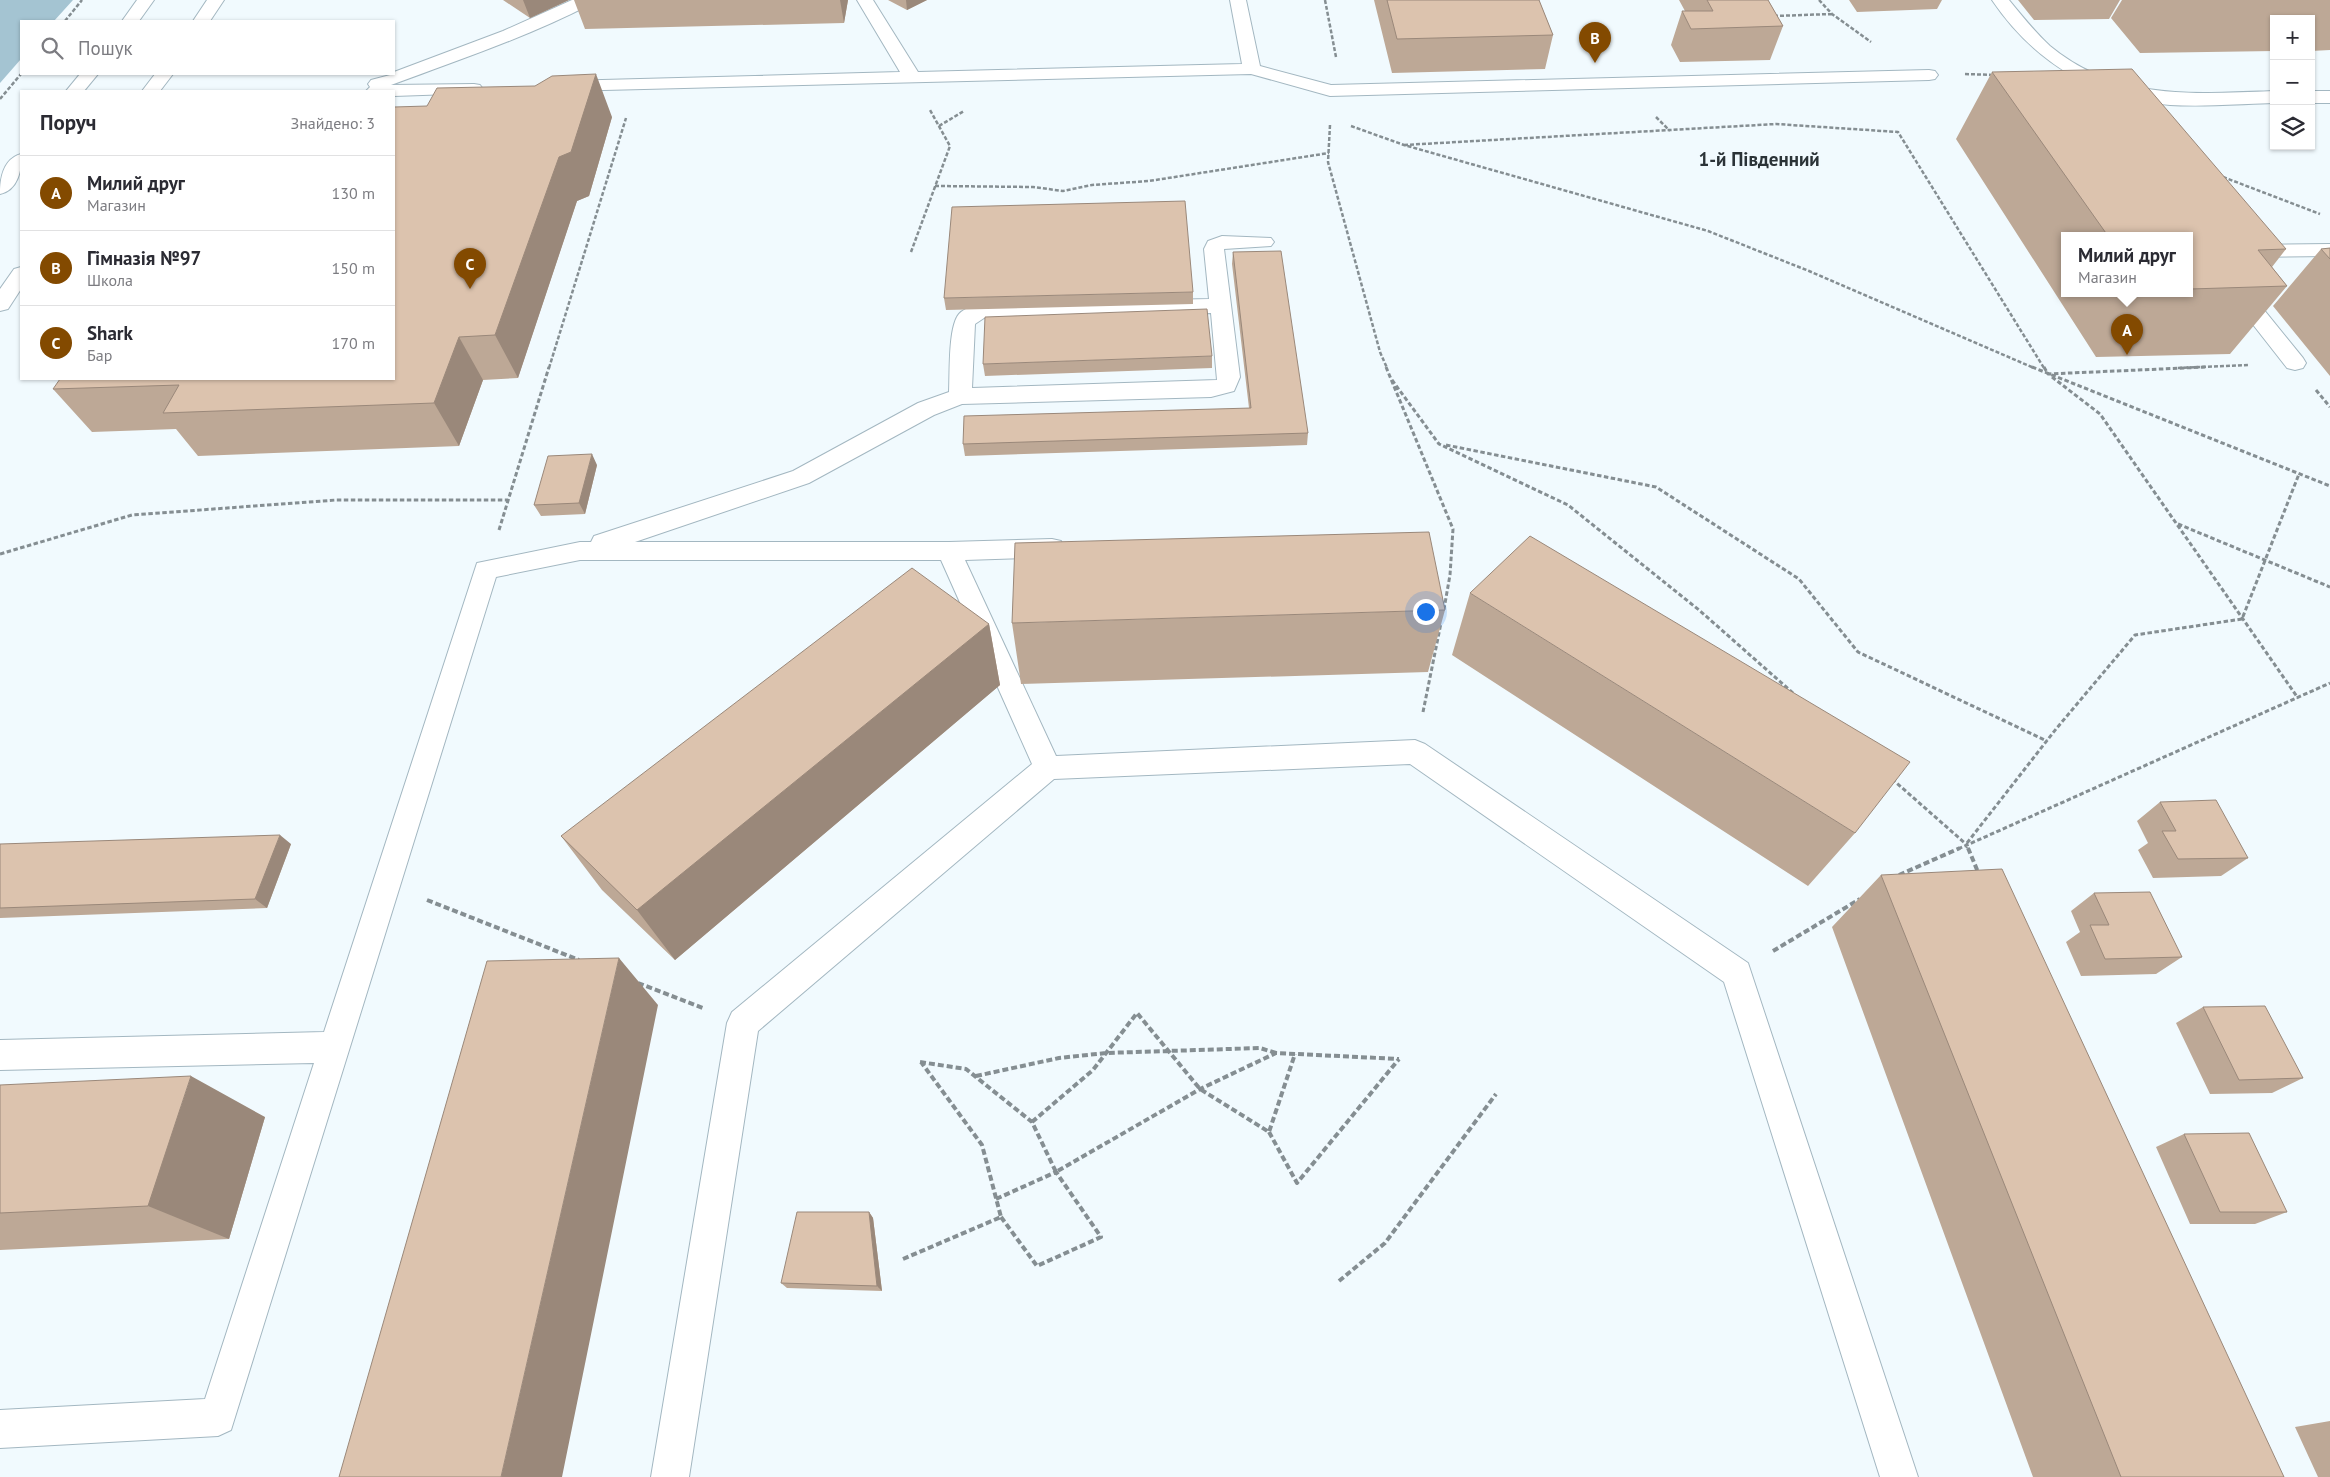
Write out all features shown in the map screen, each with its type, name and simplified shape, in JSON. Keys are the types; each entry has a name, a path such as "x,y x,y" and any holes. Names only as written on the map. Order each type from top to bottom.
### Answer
{"street":[{"path":"131,20 146,0"},
{"path":"202,20 216,0"},
{"path":"360,90 452,57 566,10 585,0"},
{"path":"865,0 912,77"},
{"path":"1238,0 1252,69"},
{"path":"2000,0 2022,29 2047,52 2077,71 2116,88 2170,99 2270,97"},
{"path":"550,86 1252,69 1330,91 1929,75"},
{"path":"76,90 88,75"},
{"path":"152,90 163,75"},
{"path":"395,90 492,88"},
{"path":"2315,97 2330,97"},
{"path":"0,188 20,161"},
{"path":"0,1429 218,1417 486,570 580,551 801,477 926,409 960,396 1211,389 1226,386 1229,377 1215,245 1222,242 1264,242"},
{"path":"2226,252 2330,250"},
{"path":"2223,273 2295,363"},
{"path":"0,304 20,275"},
{"path":"2244,300 2273,299"},
{"path":"960,396 964,324 968,317 981,311 1221,306"},
{"path":"580,551 949,551 1078,547"},
{"path":"949,551 1048,768"},
{"path":"670,1477 743,1023 1048,768 1415,752 1737,973 1899,1477"},
{"path":"0,1056 335,1047"}],"path":[{"path":"66,20 82,0"},
{"path":"1324,0 1340,74 1330,91 1328,162 1380,352 1453,529 1450,574 1443,612"},
{"path":"1774,16 1832,14"},
{"path":"0,99 20,75"},
{"path":"911,252 950,146 912,77"},
{"path":"486,570 637,84"},
{"path":"1330,119 1404,145 1708,231 1809,271 2048,374 2330,486"},
{"path":"1404,145 1776,124 1898,132 2048,374 2100,414 2298,698"},
{"path":"936,186 1033,187 1063,191 1092,185 1149,181 1329,153"},
{"path":"2218,176 2321,215"},
{"path":"2048,374 2295,363"},
{"path":"1392,380 1439,444 1568,505 1699,610 1796,695"},
{"path":"1439,444 1656,488 1799,579 1858,652 2047,741"},
{"path":"2242,619 2267,561 2299,474"},
{"path":"0,554 132,515 336,500 508,500"},
{"path":"2176,524 2330,587"},
{"path":"1966,844 2047,741 2135,635 2242,619"},
{"path":"1415,752 1441,621"},
{"path":"1899,876 1966,844 2330,683"},
{"path":"1884,773 1966,844 1982,880"},
{"path":"387,884 580,960"},
{"path":"1737,973 1865,896"},
{"path":"634,981 743,1023"},
{"path":"975,1076 1058,1058 1106,1053 1170,1052 1260,1048 1276,1053 1399,1059 1297,1183 1269,1132 1200,1089 1170,1052 1137,1013 1106,1053 1093,1070 1032,1122"},
{"path":"996,1199 1056,1172 1200,1089 1276,1053"},
{"path":"1269,1132 1295,1054"},
{"path":"920,1062 966,1069 975,1076 1032,1122 1056,1172 1101,1238 1037,1266 1001,1217 982,1145 920,1062"},
{"path":"1339,1281 1385,1243 1496,1094"},
{"path":"903,1260 1001,1217"}],"shaded area":[{"path":"0,0 73,0 55,20 20,20 20,60 0,83"}],"building":[{"path":"1387,0 1539,0 1553,35 1397,39"},
{"path":"1707,0 1768,0 1783,26 1691,29 1682,11 1713,11"},
{"path":"2132,69 2286,249 2258,250 2287,286 2193,289 2193,232 2105,232 1992,72"},
{"path":"596,74 571,152 559,157 495,335 459,337 434,403 163,413 179,385 53,389 59,380 395,380 395,107 427,106 437,88 535,86 552,76"},
{"path":"1185,201 1193,292 944,298 952,207"},
{"path":"2330,248 2330,259 2321,249"},
{"path":"1281,251 1308,433 963,444 964,416 1251,408 1233,252"},
{"path":"1207,309 1212,356 983,364 985,317"},
{"path":"592,454 579,503 534,505 548,456"},
{"path":"1429,532 1445,610 1012,623 1015,543"},
{"path":"1530,536 1910,762 1855,833 1470,593"},
{"path":"912,568 989,624 637,910 561,836"},
{"path":"2216,800 2248,858 2178,859 2162,831 2176,831 2160,802"},
{"path":"280,835 255,899 0,908 0,844"},
{"path":"2002,869 2284,1477 2121,1477 1881,875"},
{"path":"2150,892 2182,957 2105,959 2090,925 2109,925 2094,893"},
{"path":"619,958 501,1477 339,1477 487,961"},
{"path":"2265,1006 2303,1078 2239,1080 2203,1007"},
{"path":"191,1076 148,1206 0,1213 0,1085"},
{"path":"2249,1133 2287,1212 2220,1212 2184,1134"},
{"path":"797,1212 869,1212 877,1286 781,1283"}],"place":[{"name":"Гімназія №97","path":"1595,63"},
{"name":"Shark","path":"470,289"},
{"name":"Милий друг","path":"2127,355"}],"district":[{"name":"1-й Південний","path":"1759,159"}]}
